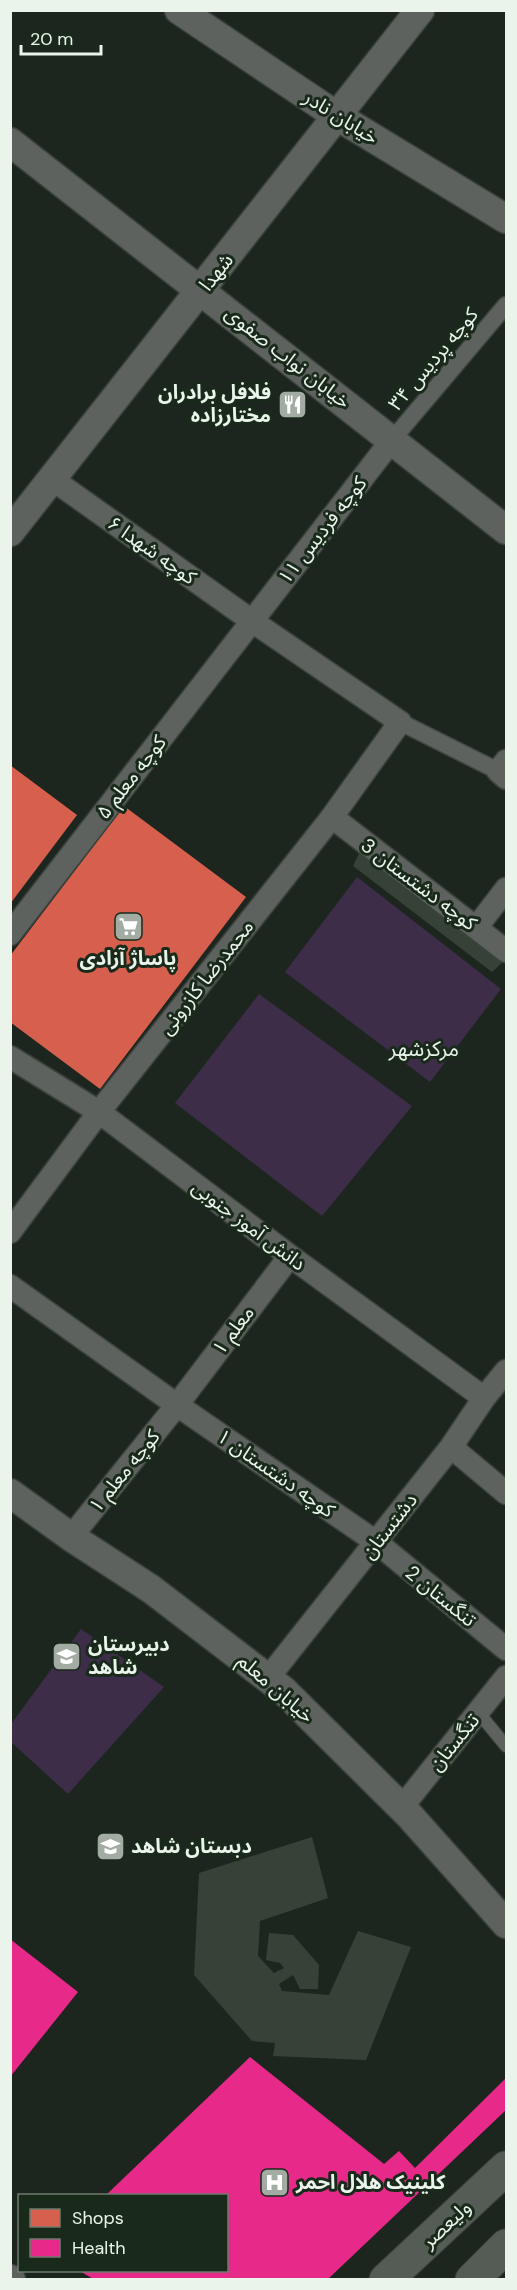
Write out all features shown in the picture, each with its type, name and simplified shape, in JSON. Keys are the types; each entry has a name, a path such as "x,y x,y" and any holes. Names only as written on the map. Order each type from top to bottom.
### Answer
{"main road":[{"name":"ولیعصر","path":"386,2280 507,2168"},
{"path":"471,2280 507,2246"}],"street":[{"name":"خیابان نادر","path":"179,10 337,116 507,219"},
{"name":"شهدا","path":"12,527 202,290 420,10"},
{"name":"خیابان نواب صفوی","path":"10,142 507,530"},
{"name":"کوچه پردیس ۳۴","path":"392,440 507,305"},
{"name":"کوچه فردیس ۱۱","path":"252,621 392,440"},
{"name":"کوچه شهدا ۶","path":"52,479 252,621 400,722"},
{"name":"کوچه معلم ۵","path":"10,934 252,621"},
{"path":"400,722 504,770"},
{"name":"محمدرضا کازرونی","path":"10,1232 99,1112 332,817 400,722"},
{"name":"کوچه دشتستان 3","path":"332,817 507,951"},
{"path":"476,928 507,889"},
{"name":"دانش آموز جنوبی","path":"10,1057 99,1112 484,1398"},
{"name":"معلم ۱","path":"177,1405 290,1256"},
{"name":"کوچه دشتستان ۱","path":"10,1286 376,1542"},
{"name":"دشتستان","path":"268,1678 451,1447 484,1398 507,1371"},
{"name":"کوچه معلم ۱","path":"71,1537 177,1405"},
{"path":"451,1447 507,1493"},
{"name":"خیابان معلم","path":"10,1493 71,1537 151,1589 283,1690 402,1807 505,1917"},
{"name":"تنگستان 2","path":"376,1542 507,1649"},
{"name":"تنگستان","path":"402,1807 507,1677"}],"lane":[{"path":"478,1712 507,1746"}],"shaded area":[{"path":"357,877 501,989 430,1082 285,972"},
{"path":"259,994 412,1106 322,1216 175,1103"},
{"path":"81,1629 164,1687 68,1794 11,1742 11,1724"}],"building: Shops":[{"path":"10,765 77,815 10,904"},
{"name":"پاساژ آزادی","path":"124,806 246,897 100,1089 10,1022 10,956"}],"building: Health":[{"path":"10,1939 78,1992 10,2077"},
{"name":"کلینیک هلال احمر","path":"250,2057 384,2164 399,2151 415,2168 506,2078 506,2110 327,2280 95,2280 81,2272 228,2272 228,2194 107,2194"}],"building: Other":[{"path":"362,847 506,959 492,972 353,866"},
{"path":"312,1837 328,1898 260,1921 258,1956 274,1973 284,1968 280,1963 266,1960 269,1933 293,1935 319,1965 318,1989 300,1989 293,1975 279,1984 282,1991 329,1995 358,1931 411,1947 366,2060 273,2056 275,2043 252,2041 194,1975 199,1873"}],"place":[{"name":"فلافل برادران مختارزاده","path":"292,404"},
{"name":"پاساژ آزادی","path":"128,927"},
{"name":"دبیرستان شاهد","path":"67,1656"},
{"name":"دبستان شاهد","path":"110,1846"},
{"name":"کلینیک هلال احمر","path":"275,2182"}],"district":[{"name":"مرکزشهر","path":"424,1049"}]}
